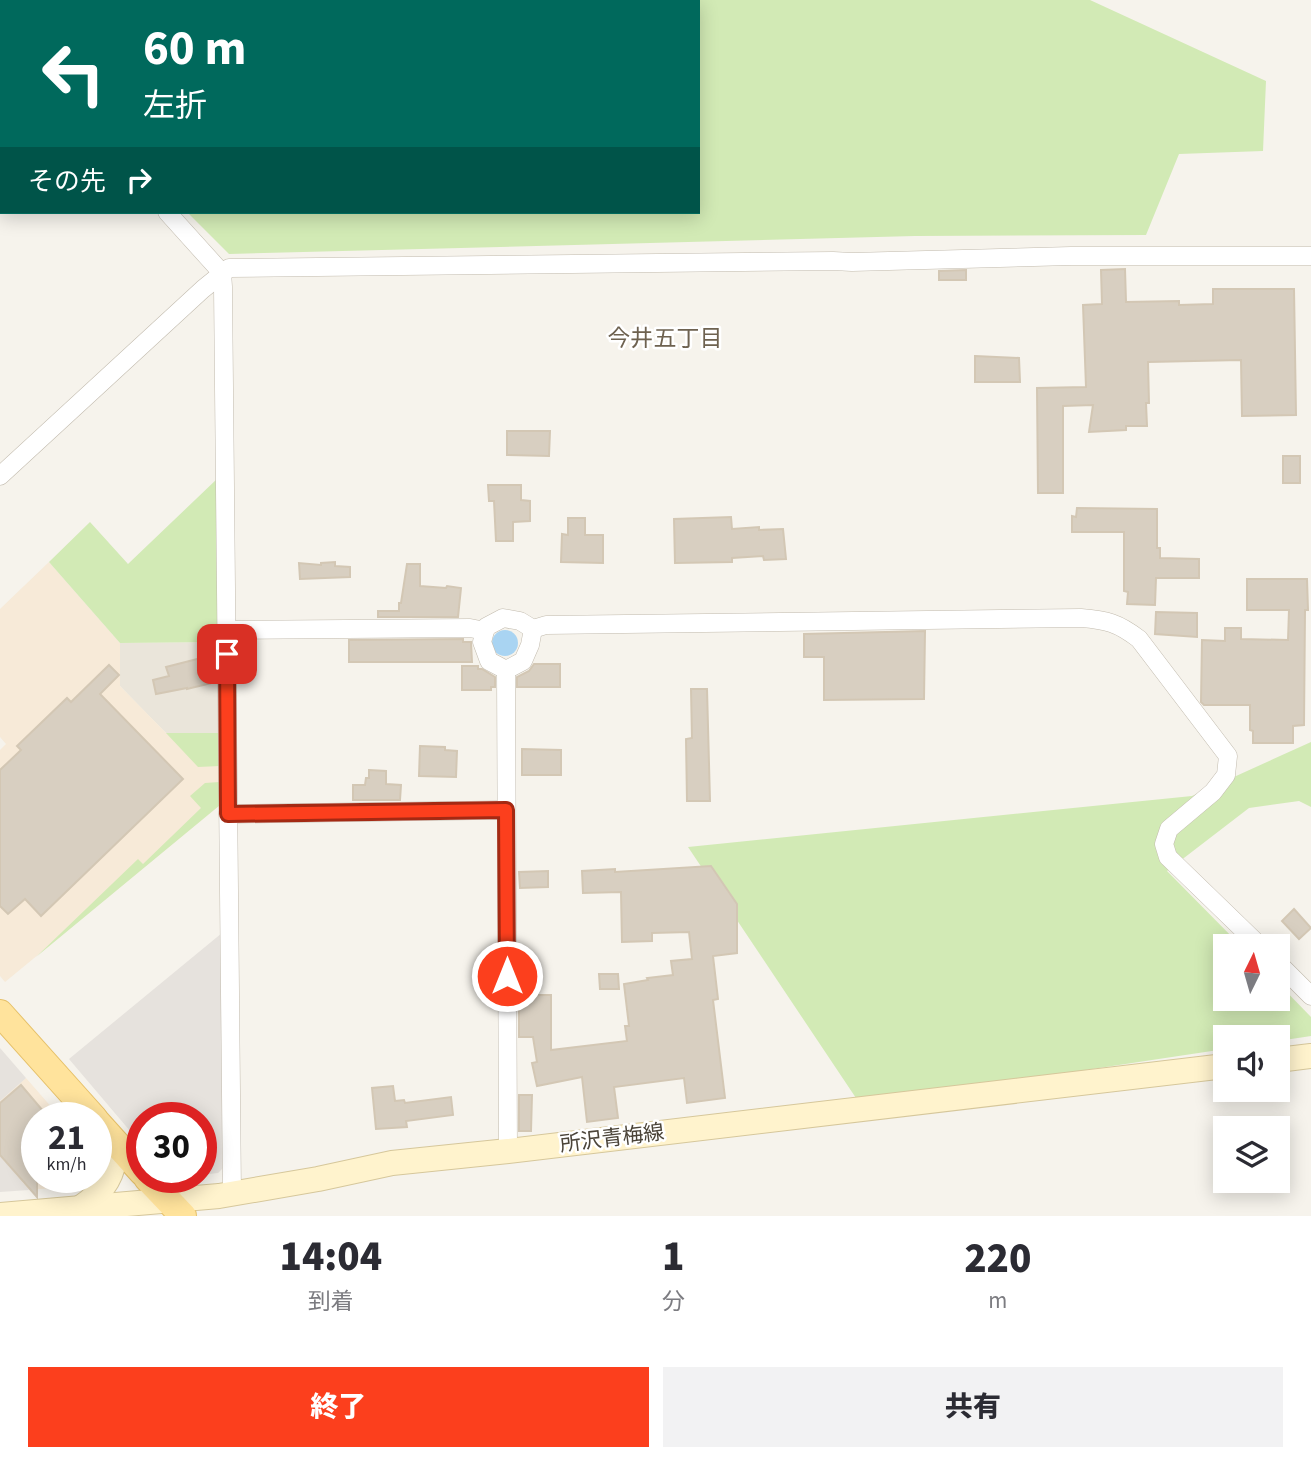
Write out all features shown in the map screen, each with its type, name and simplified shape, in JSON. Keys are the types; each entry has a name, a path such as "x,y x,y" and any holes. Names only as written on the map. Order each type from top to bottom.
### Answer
{"main road":[{"path":"0,1013 80,1102"},
{"path":"1290,1059 1311,1056"},
{"name":"所沢青梅線","path":"0,1215 80,1208 175,1208 232,1193 392,1163 1213,1067"},
{"path":"112,1138 126,1154"},
{"path":"112,1143 115,1148 112,1168"},
{"path":"80,1208 100,1193"},
{"path":"161,1193 175,1208"}],"street":[{"path":"169,214 222,273 232,1193"},
{"path":"0,476 229,268 852,262 1071,256 1311,256"},
{"path":"506,670 489,661 482,642 486,627 503,618 520,621 533,629 547,625 1081,618 1105,620 1123,626 1139,639 1228,756 1226,775 1213,792 1169,829 1164,844 1168,857 1248,934"},
{"path":"227,630 470,628 485,631"},
{"path":"506,670 523,661 533,629"},
{"path":"506,670 508,1151"},
{"path":"228,814 506,810"},
{"path":"1290,975 1311,996"}],"shaded area":[{"path":"49,562 120,643 120,686 166,733 220,733 220,805 5,982 0,976 0,750 6,744 0,737 0,609"},
{"path":"219,642 220,733 166,733 120,686 120,643"},
{"path":"222,933 224,1167 218,1173 217,1102 126,1102 126,1126 112,1110 112,1102 106,1102 69,1059"},
{"path":"0,1048 26,1078 0,1101"},
{"path":"26,1078 47,1102 21,1102 21,1181 0,1156 0,1101"},
{"path":"0,1156 21,1181 21,1191 0,1192"}],"green space":[{"path":"700,0 1090,0 1266,81 1263,151 1179,154 1146,235 915,236 229,254 189,214 700,214"},
{"path":"218,478 219,642 120,643 49,562 90,522 128,564"},
{"path":"166,733 220,733 220,766 198,767"},
{"path":"1311,742 1311,807 1299,801 1249,808 1167,871 1229,934 1213,934 1213,1012 1290,1012 1290,995 1311,1017 1311,1036 1290,1039 1290,1025 1213,1025 1213,1051 860,1104 688,847 1192,796"},
{"path":"219,782 220,805 36,957 138,859 143,864 201,808 190,796 205,783"}],"water":[{"path":"505,630 514,634 518,643 514,652 505,656 496,652 492,643 496,634"}],"building":[{"path":"1125,269 1126,302 1179,301 1179,305 1213,304 1213,289 1294,289 1296,415 1242,416 1241,360 1148,362 1147,426 1126,426 1126,430 1089,432 1093,405 1063,406 1063,493 1038,493 1037,388 1086,387 1083,305 1102,304 1101,270"},
{"path":"966,270 966,280 939,280 939,271"},
{"path":"975,356 1019,358 1020,382 975,382"},
{"path":"507,431 550,431 549,456 507,455"},
{"path":"1283,456 1300,456 1300,483 1283,483"},
{"path":"488,485 521,485 521,500 530,501 530,521 513,522 513,541 496,541 494,501 489,501"},
{"path":"1077,508 1157,509 1157,548 1160,548 1160,558 1199,559 1199,578 1156,578 1155,605 1127,604 1128,592 1124,591 1124,532 1072,532 1072,516 1076,517"},
{"path":"731,517 732,529 783,529 786,559 764,560 763,556 732,558 732,562 675,563 674,519"},
{"path":"568,518 585,518 585,535 603,535 603,563 561,562 562,534 568,535"},
{"path":"335,562 335,566 350,567 350,577 300,579 299,563 321,565"},
{"path":"407,564 420,564 420,586 461,588 458,617 378,617 378,611 399,611"},
{"path":"1247,579 1307,579 1304,725 1293,726 1293,743 1253,743 1250,705 1204,705 1201,702 1202,640 1225,641 1225,628 1241,628 1241,639 1288,640 1289,610 1247,610"},
{"path":"1156,612 1197,613 1197,637 1155,634"},
{"path":"925,631 924,699 824,700 824,657 804,657 804,634"},
{"path":"463,639 463,642 471,642 472,662 349,662 349,640"},
{"path":"213,655 216,682 156,694 153,680 169,676 166,667"},
{"path":"534,664 560,664 560,687 517,687 517,677 529,671"},
{"path":"109,665 119,675 100,694 183,779 41,916 25,899 8,914 0,906 0,770 21,750 17,746 67,698 71,702"},
{"path":"462,666 478,666 478,669 495,677 495,687 491,687 491,690 462,690"},
{"path":"691,689 707,689 710,801 687,801 686,739 692,738"},
{"path":"420,746 445,747 445,750 457,751 456,777 419,776"},
{"path":"522,749 561,750 561,775 522,775"},
{"path":"369,770 386,771 386,784 401,785 400,800 353,800 353,785 365,785"},
{"path":"711,866 737,904 737,953 713,956 718,999 713,1000 725,1098 687,1103 684,1078 614,1087 618,1118 587,1122 582,1077 537,1086 532,1063 537,1062 533,1037 519,1037 519,995 551,995 551,1050 627,1041 625,1026 629,1026 624,984 673,975 671,961 692,959 689,932 652,933 652,941 622,942 621,892 583,893 582,871 615,869 615,872"},
{"path":"548,871 548,887 520,888 519,872"},
{"path":"1294,909 1311,928 1299,939 1282,921"},
{"path":"599,974 618,974 619,989 600,989"},
{"path":"21,1085 35,1102 21,1102 21,1179 0,1155 0,1103"},
{"path":"393,1086 395,1101 404,1100 405,1103 451,1097 453,1115 406,1121 407,1127 376,1129 372,1088"},
{"path":"519,1095 532,1095 531,1131 519,1131"}],"district":[{"name":"今井五丁目","path":"665,338"}],"route":[{"path":"227,654 228,814 506,810 507,976"}]}
